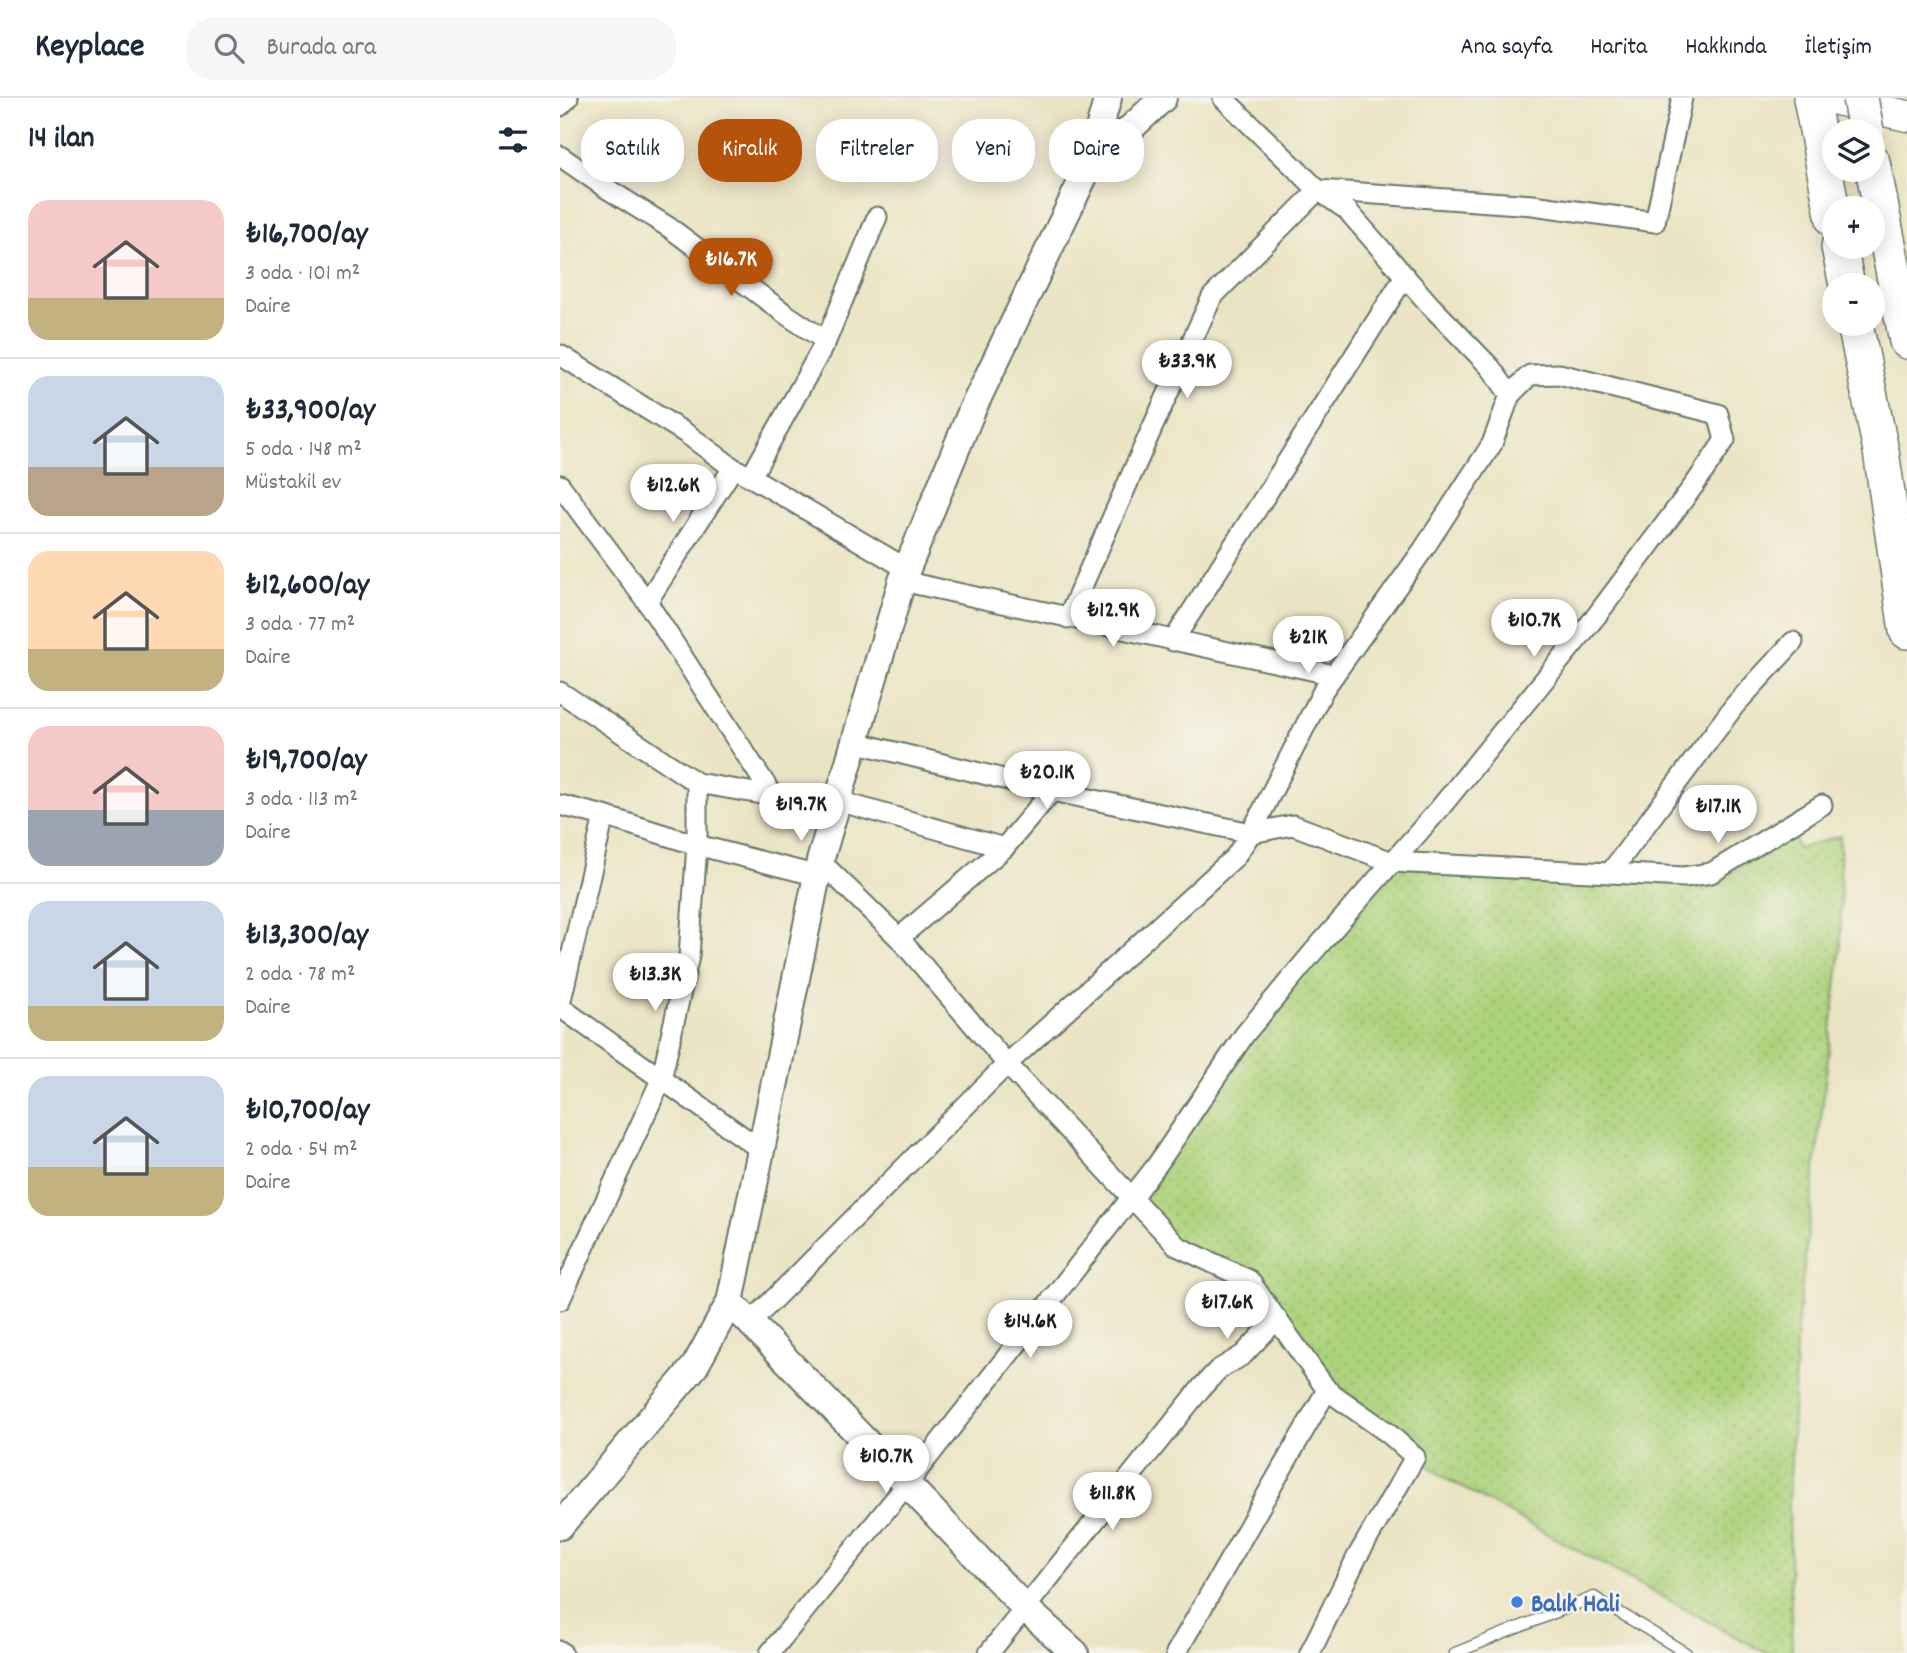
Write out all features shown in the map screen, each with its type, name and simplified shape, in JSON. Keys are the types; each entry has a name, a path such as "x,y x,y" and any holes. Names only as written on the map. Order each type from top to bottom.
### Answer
{"highway":[{"path":"1811,98 1829,196"},
{"path":"1860,98 1864,119"},
{"path":"1876,182 1907,341"},
{"path":"1857,336 1881,451 1907,631"}],"main road":[{"path":"1828,98 1907,116"}],"street":[{"path":"560,106 568,98"},
{"path":"1102,119 1108,98"},
{"path":"1141,119 1163,98"},
{"path":"1223,98 1318,190 1347,210 1429,304 1491,368 1510,395"},
{"path":"1068,618 1212,297 1318,190 1533,205 1655,222 1682,98"},
{"path":"560,156 670,228 825,341"},
{"path":"560,1526 695,1366 730,1303 819,868 904,575 972,410 1081,182"},
{"path":"751,477 825,341 877,217"},
{"path":"1173,641 1405,276"},
{"path":"560,355 904,575 1068,618 1334,675"},
{"path":"750,1323 1007,1064 1235,857 1251,833 1324,689 1423,550 1492,444 1510,395 1530,375 1559,374 1718,414 1725,440 1597,615 1440,808 1245,1034 1157,1165 907,1484 770,1653"},
{"path":"647,602 733,468"},
{"path":"560,485 566,505 647,602 774,796"},
{"path":"1610,873 1735,705 1793,642"},
{"path":"560,692 697,783 774,796 838,801 1004,848"},
{"path":"854,742 1052,791 1251,833 1293,825 1392,862 1693,877 1711,873 1822,805"},
{"path":"560,1300 661,1080 689,956 697,845 697,783"},
{"path":"899,937 1004,848 1052,791"},
{"path":"560,805 697,845 819,868 899,937 1007,1064 1177,1246 1249,1280 1327,1390 1388,1433 1415,1457 1357,1558 1310,1653"},
{"path":"604,816 560,1006 760,1149"},
{"path":"730,1303 1026,1608 1075,1653"},
{"path":"989,1653 1202,1387 1218,1370 1242,1355 1277,1319"},
{"path":"1176,1653 1327,1390"}],"lane":[{"path":"1455,1653 1594,1597 1686,1653"}],"green space":[{"path":"1793,826 1797,849 1840,836 1841,944 1797,1328 1789,1504 1792,1653 1766,1653 1446,1479 1327,1390 1249,1280 1177,1246 1132,1197 1245,1034 1392,862 1610,873 1709,890"}],"place":[{"name":"Balık Hali","path":"1517,1602"}]}
